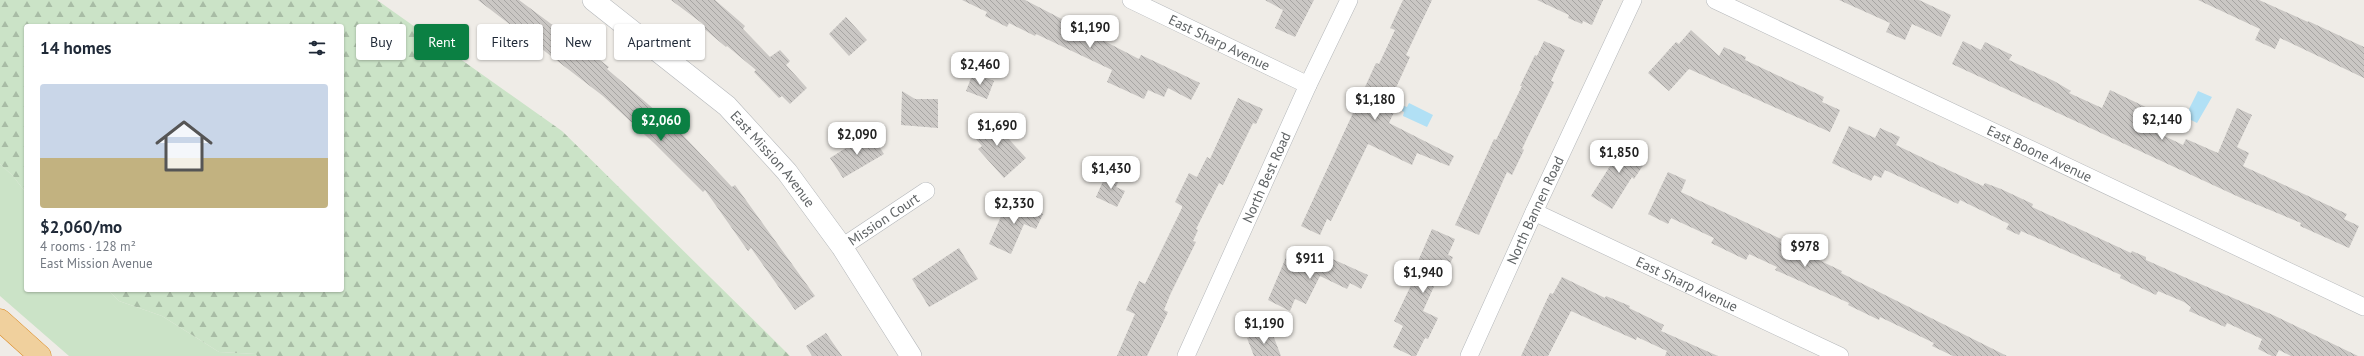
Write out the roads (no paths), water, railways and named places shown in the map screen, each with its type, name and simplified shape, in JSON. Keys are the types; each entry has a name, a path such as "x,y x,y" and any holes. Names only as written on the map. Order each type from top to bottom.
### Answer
{"highway":[{"path":"0,320 40,356"}],"street":[{"name":"East Mission Avenue","path":"593,0 727,106 787,172 842,247 911,356"},
{"name":"East Sharp Avenue","path":"1131,0 1308,86"},
{"name":"North Best Road","path":"1186,356 1308,86 1349,0"},
{"name":"North Bannen Road","path":"1469,356 1632,0"},
{"name":"East Boone Avenue","path":"1715,0 2364,307"},
{"name":"Mission Court","path":"842,247 926,191"},
{"name":"East Sharp Avenue","path":"1534,212 1840,356"}],"water":[{"path":"2198,91 2212,97 2197,123 2185,117"},
{"path":"1409,103 1433,115 1427,127 1403,116 1404,112 1402,111 1404,106 1407,107"}]}
